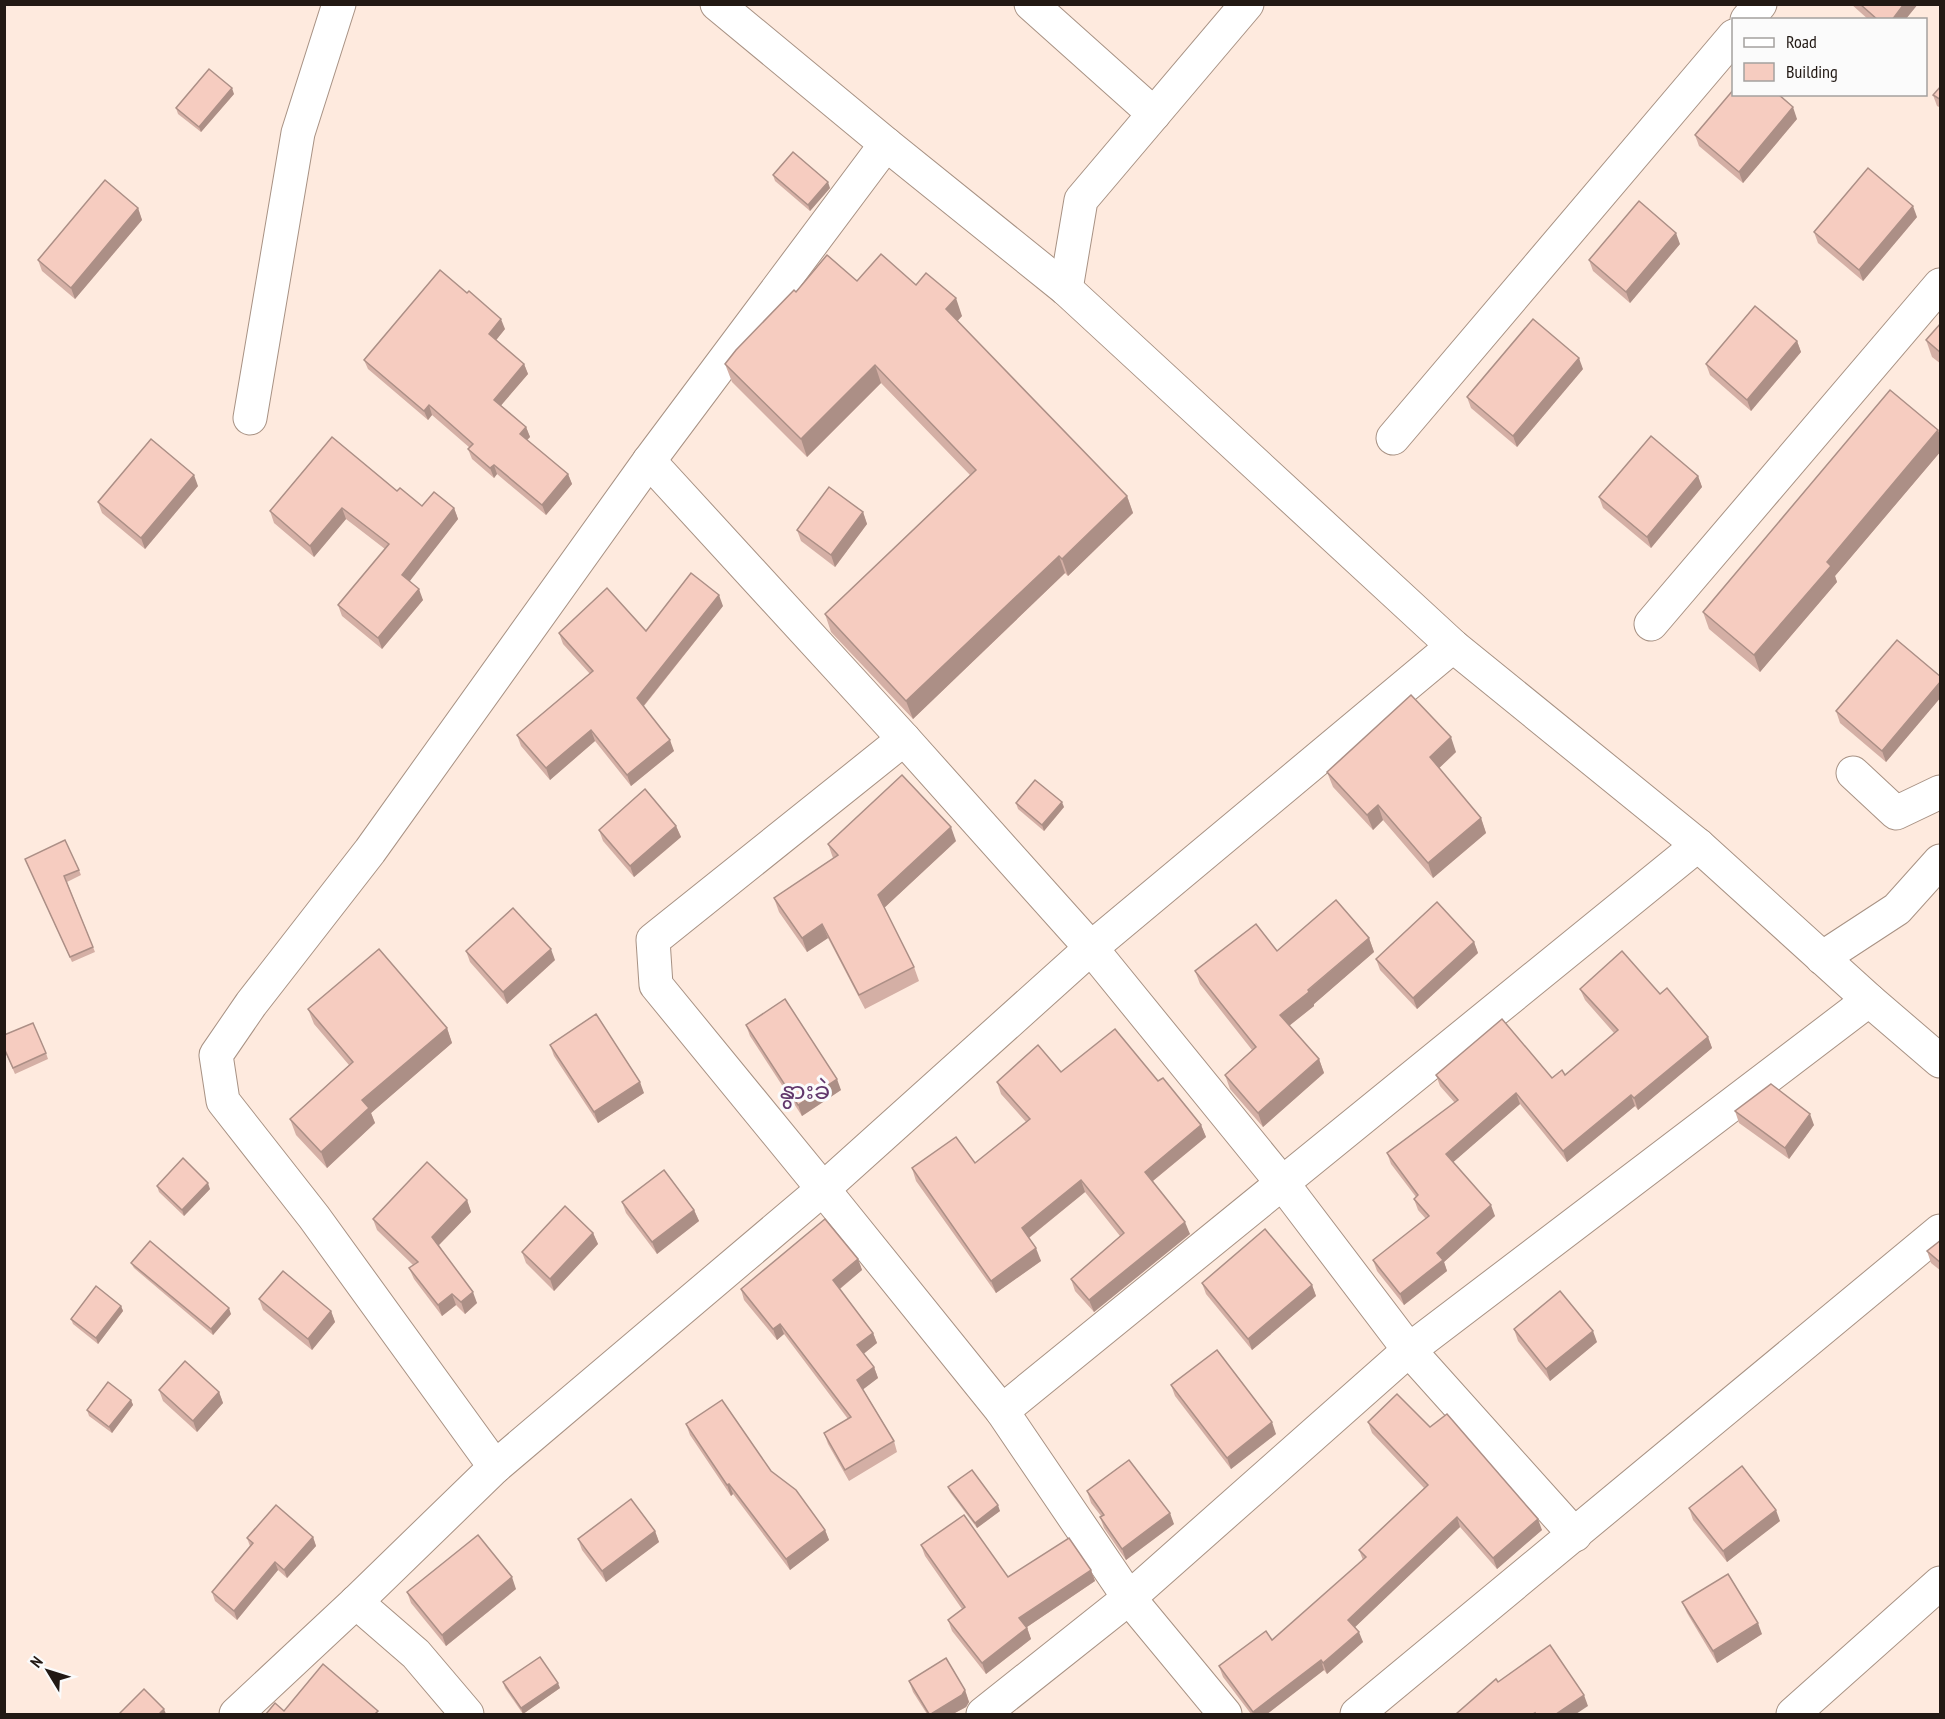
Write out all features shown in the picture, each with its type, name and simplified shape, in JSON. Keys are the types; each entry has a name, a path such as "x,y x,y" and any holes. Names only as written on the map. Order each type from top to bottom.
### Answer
{"street":[{"path":"250,418 297,133 339,4"},
{"path":"717,4 1066,289 1453,646 1698,845 1869,1000 1941,1061"},
{"path":"1030,4 1154,114"},
{"path":"1066,289 1081,200 1247,4"},
{"path":"1749,18 1760,4"},
{"path":"1393,438 1732,38"},
{"path":"495,1467 314,1217 223,1101 216,1055 251,1004 370,851 649,462 886,144"},
{"path":"1651,624 1941,285"},
{"path":"649,462 904,739 1091,948 1283,1184 1409,1350 1575,1535"},
{"path":"236,1714 495,1467 823,1189 1091,948 1453,646"},
{"path":"904,739 653,940 656,985 1002,1411 1129,1598 1225,1714"},
{"path":"1853,773 1896,813 1941,792"},
{"path":"1002,1411 1698,845"},
{"path":"1822,958 1896,909 1941,861"},
{"path":"983,1714 1129,1598 1409,1350 1869,1000"},
{"path":"1357,1714 1941,1231"},
{"path":"1793,1714 1941,1583"},
{"path":"356,1602 416,1654 466,1714"}],"building":[{"path":"1860,4 1904,4 1894,18 1876,18"},
{"path":"209,69 232,88 199,127 176,108"},
{"path":"1941,86 1941,100 1933,95"},
{"path":"1732,91 1732,96 1780,96 1793,107 1739,172 1695,135"},
{"path":"793,152 828,182 808,205 773,175"},
{"path":"1868,168 1913,206 1859,270 1814,232"},
{"path":"105,180 138,208 71,288 38,260"},
{"path":"1639,201 1676,233 1626,292 1589,260"},
{"path":"881,254 916,285 926,273 956,298 946,309 1127,496 1062,559 1059,556 906,701 825,614 976,470 875,365 801,439 725,364 794,290 796,292 827,255 857,281"},
{"path":"440,270 501,319 489,334 524,364 494,400 526,427 520,434 568,474 542,505 494,465 490,468 468,449 473,444 429,405 424,411 364,360"},
{"path":"1755,306 1797,341 1747,400 1706,364"},
{"path":"1533,319 1579,358 1513,436 1467,397"},
{"path":"1941,323 1941,353 1926,340"},
{"path":"1890,390 1938,430 1827,562 1831,566 1754,655 1703,612"},
{"path":"1651,436 1698,476 1647,537 1599,497"},
{"path":"332,437 397,491 400,488 422,506 434,492 454,508 402,575 419,589 378,638 338,605 389,544 342,508 310,546 270,511"},
{"path":"151,439 194,475 141,538 98,502"},
{"path":"829,487 863,512 831,555 797,530"},
{"path":"691,573 719,595 637,698 670,740 627,775 591,730 546,768 517,735 593,671 559,633 607,588 646,631"},
{"path":"1897,640 1941,677 1941,681 1882,751 1836,711"},
{"path":"1411,695 1451,737 1430,757 1481,818 1428,863 1378,805 1367,815 1327,772"},
{"path":"902,775 951,827 878,895 914,967 859,995 822,924 802,938 774,898 838,855 828,844"},
{"path":"1035,780 1062,802 1042,825 1016,803"},
{"path":"645,789 676,826 630,866 599,830"},
{"path":"65,840 79,870 64,876 93,947 70,957 25,859"},
{"path":"1336,900 1369,938 1280,1015 1319,1059 1258,1113 1225,1075 1256,1047 1195,971 1256,924 1277,951"},
{"path":"1437,902 1474,942 1413,998 1376,959"},
{"path":"513,908 551,949 503,992 466,951"},
{"path":"379,949 447,1028 362,1100 369,1108 321,1152 290,1119 353,1062 308,1009"},
{"path":"1622,951 1660,994 1667,988 1708,1037 1634,1098 1631,1095 1563,1151 1516,1093 1446,1154 1491,1205 1437,1253 1443,1260 1400,1294 1373,1260 1429,1216 1414,1199 1418,1195 1387,1153 1458,1100 1436,1075 1502,1019 1552,1078 1562,1070 1565,1075 1618,1030 1580,989"},
{"path":"785,999 837,1079 798,1105 746,1025"},
{"path":"596,1014 640,1082 594,1112 550,1045"},
{"path":"33,1023 46,1053 13,1068 4,1048 4,1035"},
{"path":"1115,1029 1158,1081 1163,1078 1201,1125 1145,1172 1185,1222 1089,1300 1071,1279 1124,1233 1081,1180 1022,1228 1036,1248 991,1281 912,1168 956,1137 975,1163 1030,1119 997,1082 1038,1045 1061,1072"},
{"path":"1771,1084 1810,1114 1785,1148 1735,1111"},
{"path":"183,1158 208,1183 182,1210 157,1186"},
{"path":"427,1162 467,1200 432,1237 473,1292 461,1302 452,1294 438,1305 409,1268 418,1262 373,1219"},
{"path":"664,1170 694,1210 652,1242 622,1202"},
{"path":"565,1206 593,1233 550,1279 522,1252"},
{"path":"825,1219 858,1259 833,1280 873,1333 857,1345 874,1367 857,1380 894,1441 845,1470 824,1433 851,1417 780,1324 773,1329 741,1289"},
{"path":"1265,1229 1312,1285 1248,1339 1202,1283"},
{"path":"1941,1240 1941,1263 1927,1251"},
{"path":"150,1241 229,1308 211,1329 131,1263"},
{"path":"283,1271 331,1311 308,1339 259,1299"},
{"path":"96,1286 121,1306 96,1338 71,1319"},
{"path":"1560,1291 1593,1331 1546,1369 1514,1329"},
{"path":"1217,1350 1272,1422 1227,1458 1171,1385"},
{"path":"185,1361 219,1392 193,1421 159,1390"},
{"path":"108,1382 131,1400 109,1427 87,1410"},
{"path":"1397,1394 1430,1427 1447,1414 1538,1519 1493,1558 1457,1517 1348,1620 1359,1632 1323,1663 1321,1660 1253,1712 1219,1666 1266,1631 1272,1640 1366,1557 1359,1550 1428,1485 1368,1422"},
{"path":"722,1400 771,1471 796,1490 825,1530 786,1559 729,1484 727,1485 686,1424"},
{"path":"1129,1460 1170,1513 1122,1549 1100,1517 1104,1515 1087,1491"},
{"path":"1742,1466 1776,1510 1723,1551 1689,1508"},
{"path":"972,1470 998,1505 975,1523 948,1487"},
{"path":"631,1499 655,1531 602,1571 578,1539"},
{"path":"276,1505 313,1537 284,1570 275,1562 234,1611 212,1592 253,1543 247,1538"},
{"path":"964,1515 1008,1577 1069,1538 1091,1570 1019,1618 1027,1628 982,1663 948,1620 965,1607 921,1545"},
{"path":"478,1535 512,1577 442,1635 407,1592"},
{"path":"1728,1574 1758,1623 1713,1651 1682,1602"},
{"path":"1550,1645 1584,1695 1556,1714 1456,1714 1496,1679 1498,1682"},
{"path":"540,1657 558,1683 521,1708 503,1682"},
{"path":"946,1658 965,1690 962,1695 929,1714 909,1681"},
{"path":"323,1664 378,1711 375,1714 266,1714 275,1703 284,1711"},
{"path":"144,1689 164,1709 159,1714 119,1714"}],"district":[{"name":"နွားခဲ","path":"805,1090"}]}
